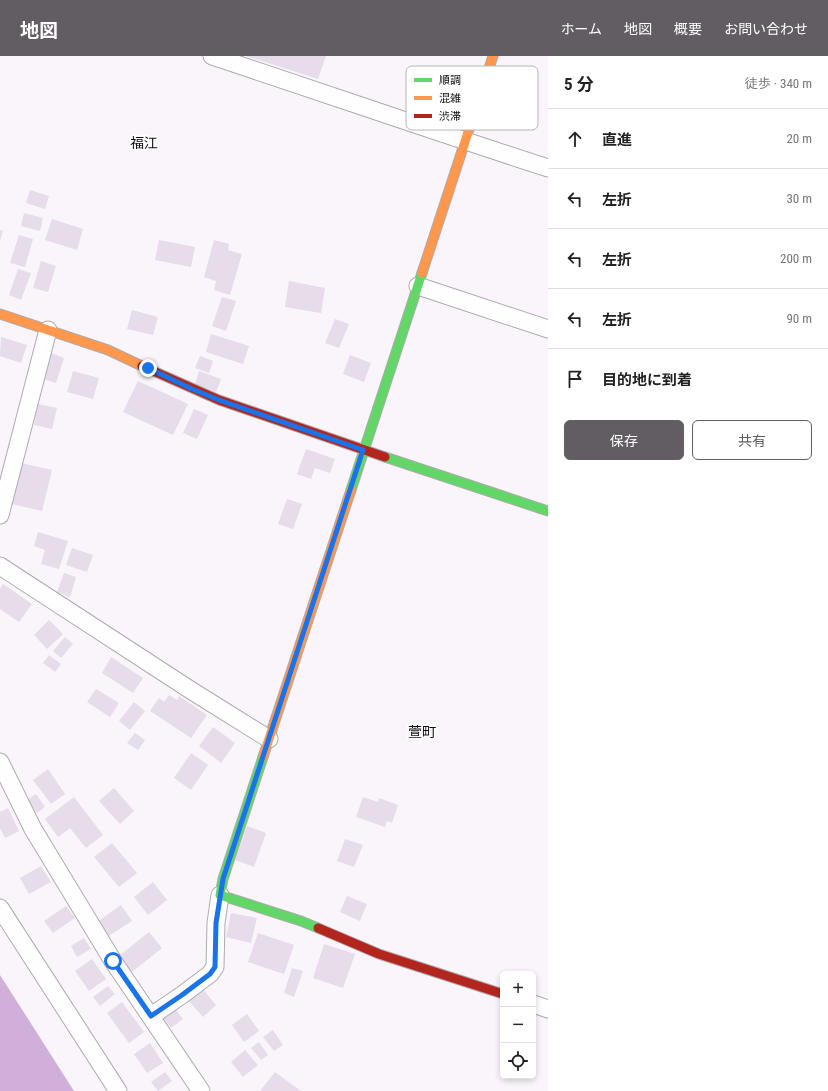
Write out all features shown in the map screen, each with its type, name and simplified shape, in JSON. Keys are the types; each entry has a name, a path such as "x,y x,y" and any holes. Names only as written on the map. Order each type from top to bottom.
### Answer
{"street":[{"path":"212,56 406,121"},
{"path":"490,66 493,56"},
{"path":"431,130 548,168"},
{"path":"151,1016 210,974 215,967 216,923 223,879 469,130"},
{"path":"418,286 548,329"},
{"path":"0,314 108,350 219,400 363,450 548,511"},
{"path":"0,515 48,330"},
{"path":"0,566 192,691 269,739"},
{"path":"0,762 33,829 113,961 201,1091"},
{"path":"220,895 301,921 379,954 500,993"},
{"path":"0,908 118,1091"},
{"path":"536,1005 548,1009"}],"shaded area":[{"path":"0,975 74,1091 0,1091"}],"building":[{"path":"246,56 326,56 318,79"},
{"path":"30,190 49,196 45,209 26,203"},
{"path":"24,213 43,218 40,231 21,226"},
{"path":"52,219 83,229 77,250 45,240"},
{"path":"0,230 3,231 0,241"},
{"path":"19,235 33,239 25,267 10,263"},
{"path":"159,240 195,247 191,267 155,260"},
{"path":"214,240 229,244 228,250 242,254 230,295 214,290 216,281 204,277"},
{"path":"41,261 56,266 48,292 33,288"},
{"path":"18,269 31,273 21,300 9,295"},
{"path":"289,281 325,288 321,313 285,307"},
{"path":"222,297 236,301 226,331 212,326"},
{"path":"132,310 158,317 153,335 127,329"},
{"path":"335,319 349,324 339,348 325,343"},
{"path":"211,334 249,346 243,364 206,352"},
{"path":"1,337 27,345 21,363 0,356"},
{"path":"51,353 64,358 56,383 43,379"},
{"path":"350,355 371,363 364,382 343,374"},
{"path":"200,356 213,361 209,373 195,368"},
{"path":"73,371 99,378 93,399 67,392"},
{"path":"199,371 221,379 216,392 195,384"},
{"path":"138,381 188,404 173,435 123,412"},
{"path":"38,404 57,408 52,429 34,425"},
{"path":"194,409 208,415 197,439 183,433"},
{"path":"306,449 335,459 330,473 315,468 311,479 297,474"},
{"path":"21,463 52,470 42,511 12,504"},
{"path":"287,499 302,504 293,529 278,524"},
{"path":"38,532 68,541 59,569 41,564 45,550 34,546"},
{"path":"72,548 93,555 87,572 66,565"},
{"path":"64,573 76,577 70,597 57,592"},
{"path":"3,584 32,604 19,622 0,609 0,589"},
{"path":"49,620 63,634 47,649 34,635"},
{"path":"65,637 73,644 61,658 53,651"},
{"path":"49,655 61,664 55,672 43,663"},
{"path":"111,657 143,678 133,693 102,673"},
{"path":"96,689 119,703 110,717 87,702"},
{"path":"169,695 177,700 179,696 207,715 191,738 150,711 159,698 164,702"},
{"path":"134,702 145,711 130,730 119,721"},
{"path":"213,727 235,743 221,763 199,746"},
{"path":"135,733 145,740 138,750 127,743"},
{"path":"191,753 208,765 191,790 174,778"},
{"path":"48,769 65,794 51,804 33,780"},
{"path":"114,788 134,811 120,824 99,801"},
{"path":"36,794 45,807 37,813 27,800"},
{"path":"74,797 103,835 86,848 70,828 58,837 45,819"},
{"path":"363,797 378,802 379,798 398,805 392,823 387,821 385,827 356,817"},
{"path":"8,808 19,831 5,838 0,828 0,812"},
{"path":"247,826 266,833 254,867 235,860"},
{"path":"345,839 363,845 354,867 337,861"},
{"path":"112,843 137,873 119,887 94,857"},
{"path":"41,866 51,882 29,894 20,878"},
{"path":"153,882 167,900 148,915 134,897"},
{"path":"347,896 367,904 360,921 340,912"},
{"path":"121,905 132,921 107,937 97,922"},
{"path":"66,906 75,918 53,933 44,921"},
{"path":"231,913 257,918 251,943 226,937"},
{"path":"149,932 162,948 132,972 119,956"},
{"path":"258,933 294,945 284,974 248,962"},
{"path":"84,938 91,949 77,957 71,946"},
{"path":"324,944 355,954 343,988 313,978"},
{"path":"92,959 106,979 89,991 75,971"},
{"path":"292,968 303,971 294,997 284,993"},
{"path":"108,986 115,994 100,1006 93,997"},
{"path":"202,988 216,1005 203,1017 188,1000"},
{"path":"122,1002 144,1032 129,1043 107,1013"},
{"path":"174,1007 183,1019 171,1028 162,1017"},
{"path":"247,1014 259,1031 244,1042 232,1025"},
{"path":"273,1030 283,1045 274,1051 263,1037"},
{"path":"259,1042 268,1055 261,1060 251,1048"},
{"path":"150,1043 163,1063 147,1073 134,1054"},
{"path":"245,1050 258,1065 243,1077 231,1062"},
{"path":"165,1072 172,1081 158,1091 151,1082"},
{"path":"275,1072 301,1091 260,1091"}],"traffic: fast":[{"path":"351,490 422,273"},
{"path":"385,457 548,511"},
{"path":"263,757 223,879 220,895 301,921 318,928"}],"traffic: slow":[{"path":"490,66 493,56"},
{"path":"422,273 469,130"},
{"path":"0,314 108,350 142,366"},
{"path":"263,757 351,490"}],"traffic: jam":[{"path":"142,366 219,400 385,457"},
{"path":"318,928 379,954 500,993"}],"district":[{"name":"福江","path":"144,143"},
{"name":"萱町","path":"422,732"}],"route":[{"path":"113,961 151,1016 210,974 215,967 216,923 223,879 363,450 219,400 148,368"}]}
